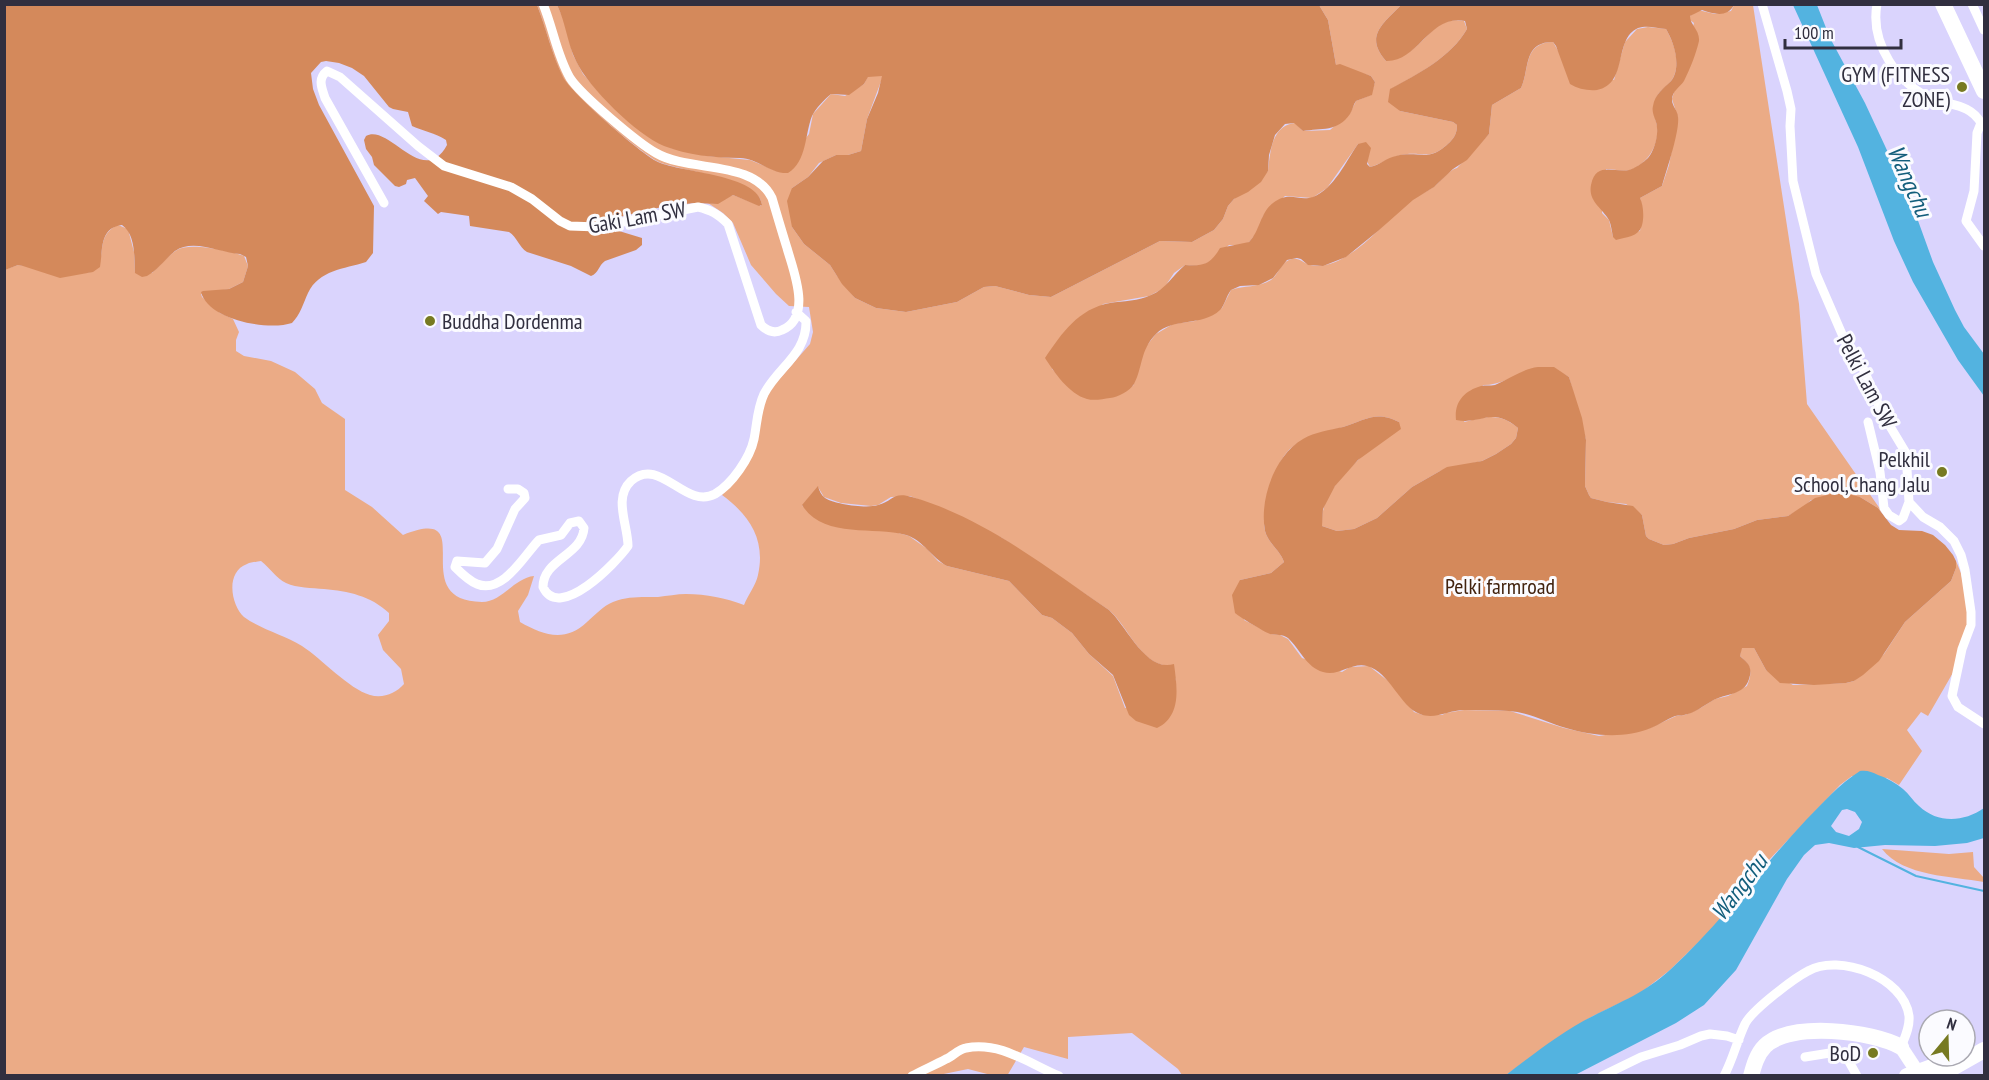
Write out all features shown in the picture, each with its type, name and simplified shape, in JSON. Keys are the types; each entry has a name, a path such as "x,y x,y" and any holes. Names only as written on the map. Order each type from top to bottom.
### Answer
{"highway":[{"path":"1943,4 1984,91"},
{"path":"1952,4 1984,71"},
{"path":"1751,1076 1755,1063 1766,1046 1776,1039 1798,1032 1836,1032 1875,1036 1901,1047"},
{"path":"1923,1073 1954,1067 1984,1050"}],"main road":[{"path":"1901,1047 1923,1073"}],"street":[{"name":"Gaki Lam SW","path":"384,203 325,98 320,82 327,71 340,77 444,166 511,187 570,226 598,226 698,207 710,210 728,224 761,325 771,332 782,330 791,323 799,301 796,277 772,198 767,189 758,181 743,174 666,158 649,149 632,135 571,79 561,58 543,4"},
{"name":"Pelki Lam SW","path":"1762,4 1791,109 1794,181 1816,274 1848,348 1864,370 1882,413 1906,453 1909,502"},
{"path":"1877,4 1875,17 1877,38 1899,74 1931,98 1964,106 1983,122 1977,133 1974,191 1966,221 1984,246"},
{"path":"1972,4 1984,30"},
{"path":"508,489 518,489 524,493 525,498 515,509 497,549 485,563 457,561 454,567 476,584 484,586 495,584 517,567 539,540 561,536 570,523 579,521 584,528 581,540 547,570 543,587 550,596 559,598 569,597 581,590 628,546 622,500 624,490 633,480 643,474 655,475 670,481 689,494 701,497 714,494 728,483 751,448 756,417 764,393 795,355 804,338 806,321 796,312"},
{"path":"1868,422 1880,472 1884,508 1899,521 1903,518 1909,502 1923,517 1940,527 1954,541 1961,555 1968,591 1971,625 1962,649 1952,696 1958,707 1984,724"},
{"path":"1724,1076 1751,1016 1810,969 1831,965 1858,968 1882,979 1900,997 1909,1015 1908,1030 1901,1047"},
{"path":"1602,1076 1641,1057 1701,1036 1710,1034 1739,1040"},
{"path":"912,1076 965,1048 976,1047 1008,1052 1059,1076"},
{"path":"1805,1057 1836,1052 1847,1058 1857,1076"}],"shaded area":[{"path":"537,5 557,5 564,20 573,55 583,74 607,101 646,135 671,148 708,156 750,160 779,172 809,134 813,114 831,94 845,96 864,84 868,76 883,76 867,119 861,151 848,155 836,155 819,163 808,177 792,188 792,227 804,244 830,265 855,298 876,308 906,312 957,302 984,287 995,286 1029,295 1051,297 1160,241 1192,242 1214,230 1234,199 1268,171 1274,141 1281,129 1295,123 1303,131 1330,130 1350,113 1356,101 1371,95 1375,82 1371,76 1336,65 1328,20 1319,5 1401,5 1383,24 1376,37 1380,52 1386,61 1409,52 1440,25 1454,20 1464,21 1467,29 1452,48 1433,64 1391,89 1400,111 1453,122 1457,125 1457,130 1450,142 1431,154 1401,155 1370,167 1358,144 1327,188 1312,198 1285,196 1263,216 1260,229 1249,242 1244,245 1229,245 1213,260 1201,266 1185,265 1174,273 1164,288 1149,296 1103,304 1052,369 1081,396 1133,386 1144,349 1156,334 1173,324 1195,321 1222,308 1231,290 1271,280 1289,260 1300,260 1315,266 1324,265 1337,261 1354,251 1415,198 1457,168 1489,134 1492,105 1521,88 1529,58 1532,52 1543,43 1553,42 1560,54 1614,80 1625,42 1637,29 1648,27 1666,29 1676,53 1676,66 1673,78 1656,99 1654,113 1657,133 1654,147 1642,164 1630,170 1606,169 1602,213 1609,220 1613,237 1640,231 1643,214 1640,198 1662,186 1669,165 1678,118 1672,99 1694,23 1690,20 1690,16 1698,10 1715,14 1731,11 1734,5 1753,5 1799,304 1807,404 1885,516 1878,508 1860,497 1811,500 1788,516 1757,520 1734,529 1689,538 1673,544 1664,545 1649,539 1646,536 1642,515 1626,504 1591,498 1585,486 1586,440 1569,377 1556,370 1534,369 1495,384 1483,385 1464,422 1492,417 1511,423 1518,428 1516,438 1511,444 1482,461 1440,471 1412,487 1377,518 1354,529 1337,531 1322,526 1323,509 1328,496 1345,473 1399,422 1391,418 1371,417 1303,440 1295,445 1287,452 1275,474 1264,515 1265,531 1284,562 1271,573 1240,580 1244,620 1271,634 1288,639 1302,658 1342,672 1350,667 1369,666 1392,684 1414,712 1423,715 1442,715 1464,710 1510,711 1599,736 1650,728 1699,709 1715,699 1728,696 1747,686 1750,669 1740,656 1741,648 1754,648 1766,670 1793,685 1854,681 1884,654 1905,622 1951,581 1956,561 1961,573 1970,616 1958,664 1928,716 1921,712 1907,730 1922,751 1899,785 1887,778 1852,776 1840,785 1768,861 1715,926 1670,970 1639,994 1568,1031 1506,1075 1182,1075 1178,1069 1132,1033 1068,1037 1068,1059 1024,1047 1007,1076 991,1075 968,1069 934,1076 5,1076 4,270 18,265 85,273 93,271 98,266 105,237 118,225 128,229 134,252 135,273 152,273 170,255 183,248 210,248 244,256 248,266 243,282 229,289 201,294 202,297 220,313 233,319 239,332 236,351 244,356 271,361 295,372 315,389 322,403 345,419 345,490 372,507 403,535 426,529 438,532 442,542 443,572 448,587 459,598 489,601 520,581 534,576 528,595 518,611 520,622 546,633 562,635 579,629 602,608 619,600 694,594 730,600 744,605 754,586 760,562 757,539 740,511 722,495 739,475 768,392 810,344 813,332 809,307 789,306 776,294 751,265 733,223 708,203 719,202 733,195 761,206 759,197 736,183 659,162 592,110 563,78","holes":["818,487 824,497 841,503 871,506 878,505 891,497 910,496 1002,538 1109,610 1143,652 1160,664 1170,666 1176,680 1176,697 1125,708 1113,676 1089,654 1072,633 1052,618 1042,615 1009,581 947,566 909,536 802,506","261,561 286,583 359,595 375,602 389,613 389,621 378,635 383,650 401,669 404,684 384,696 362,692 302,646 244,617 239,612 233,597 235,574 249,563"]},
{"path":"1882,849 1949,854 1973,852 1974,867 1984,878 1984,882 1916,870 1891,858"}],"green space":[{"path":"5,5 537,5 563,77 579,96 607,122 637,148 658,162 734,181 748,187 758,195 762,205 759,206 733,195 718,204 695,203 666,206 611,219 619,231 642,238 642,245 636,250 605,261 591,276 571,266 527,252 509,232 470,226 469,216 441,212 438,214 424,201 428,196 415,178 407,180 406,184 399,187 395,186 374,165 366,149 364,140 366,136 375,134 417,158 427,160 438,157 447,145 446,140 412,126 408,112 389,107 364,76 352,68 326,61 321,62 311,73 313,89 319,105 374,206 373,253 366,262 333,271 319,279 308,293 292,323 269,325 240,321 215,310 206,302 201,292 229,289 243,282 248,266 246,257 240,254 207,247 182,247 147,276 142,277 135,273 132,240 127,229 122,225 109,230 102,247 100,267 93,272 60,278 18,265 5,270"},
{"path":"557,5 1319,5 1328,20 1336,65 1340,64 1371,76 1375,82 1372,95 1356,101 1350,114 1340,124 1303,131 1294,123 1285,124 1275,135 1269,155 1268,171 1261,182 1234,199 1214,230 1192,242 1160,241 1051,297 1029,295 995,286 984,287 957,302 906,312 876,308 855,298 842,284 830,265 804,244 792,227 787,201 792,188 808,177 823,161 836,155 848,155 861,151 867,119 878,93 882,76 868,77 864,84 849,95 831,94 823,101 812,116 799,162 788,173 776,171 752,160 692,154 664,146 641,132 614,109 591,84 576,61"},
{"path":"1401,5 1734,5 1724,13 1716,14 1702,10 1690,16 1699,41 1684,81 1672,97 1678,117 1675,141 1662,186 1640,198 1643,220 1641,228 1634,235 1616,240 1613,237 1609,220 1591,195 1591,185 1593,178 1601,170 1631,169 1646,160 1652,152 1657,132 1653,112 1654,102 1671,81 1676,69 1676,55 1669,34 1666,29 1648,27 1638,28 1630,34 1613,79 1607,86 1597,90 1583,89 1570,84 1556,46 1553,42 1543,43 1532,51 1521,88 1492,105 1489,134 1467,160 1453,169 1434,187 1413,200 1346,257 1323,266 1308,265 1297,258 1287,260 1273,278 1259,285 1240,286 1231,290 1222,308 1213,315 1163,329 1147,346 1134,384 1120,395 1090,400 1068,388 1045,358 1065,331 1080,316 1099,306 1151,295 1165,286 1185,265 1206,263 1220,248 1249,242 1256,233 1265,212 1273,203 1284,197 1308,198 1320,193 1333,181 1358,144 1366,142 1371,148 1367,164 1370,167 1396,156 1429,155 1442,149 1452,140 1457,128 1453,122 1400,111 1388,102 1390,89 1433,64 1452,48 1467,29 1465,21 1442,24 1407,54 1386,61 1380,52 1376,37 1383,24"},
{"name":"Pelki farmroad","path":"1538,367 1554,367 1569,377 1582,418 1586,440 1585,486 1589,495 1591,498 1607,502 1633,506 1642,515 1646,536 1649,539 1664,545 1673,544 1689,538 1734,529 1757,520 1788,516 1815,498 1831,494 1848,494 1860,497 1878,508 1891,525 1899,530 1922,531 1933,535 1945,545 1956,561 1951,581 1905,622 1879,661 1854,681 1814,685 1780,683 1766,670 1754,648 1742,648 1740,656 1747,663 1750,671 1747,684 1739,691 1717,698 1692,713 1675,716 1651,728 1619,735 1576,731 1509,711 1458,710 1426,716 1413,710 1375,669 1361,665 1334,673 1317,670 1288,638 1270,634 1235,613 1232,595 1240,580 1271,573 1284,562 1265,531 1264,505 1271,479 1284,456 1293,446 1312,435 1371,417 1391,418 1399,422 1401,429 1358,460 1335,486 1323,509 1322,526 1337,531 1354,529 1377,518 1412,487 1447,467 1482,461 1511,444 1516,438 1518,428 1509,422 1494,417 1456,420 1457,408 1461,398 1475,388 1495,385 1521,372"},
{"path":"818,486 825,498 851,505 873,506 897,496 906,495 939,506 990,531 1039,561 1109,610 1146,655 1164,665 1174,664 1177,691 1171,716 1157,728 1136,721 1129,715 1113,675 1089,654 1072,633 1052,618 1042,615 1009,581 947,566 912,537 906,535 835,527 811,516 802,505"}],"water":[{"path":"1793,5 1817,5 1830,38 1865,103 1912,204 1933,262 1955,310 1964,327 1984,354 1984,396 1958,360 1913,282 1894,241 1858,147"},
{"path":"1860,771 1872,772 1894,783 1926,812 1934,816 1960,818 1984,808 1984,838 1967,843 1935,846 1885,845 1854,848 1829,843 1815,845 1804,855 1787,879 1736,970 1704,1005 1676,1023 1575,1075 1506,1075 1570,1029 1643,990 1671,969 1706,934 1806,820 1845,782","holes":["1842,810 1855,812 1862,822 1859,829 1849,836 1836,832 1831,826"]}],"waterway":[{"path":"1858,847 1916,876 1984,891"}],"place":[{"name":"GYM (FITNESS ZONE)","path":"1962,87"},
{"name":"Buddha Dordenma","path":"430,321"},
{"name":"Pelkhil School,Chang Jalu","path":"1942,472"},
{"name":"BoD","path":"1873,1053"}],"water label":[{"name":"Wangchu","path":"1910,181"},
{"name":"Wangchu","path":"1739,887"}]}
